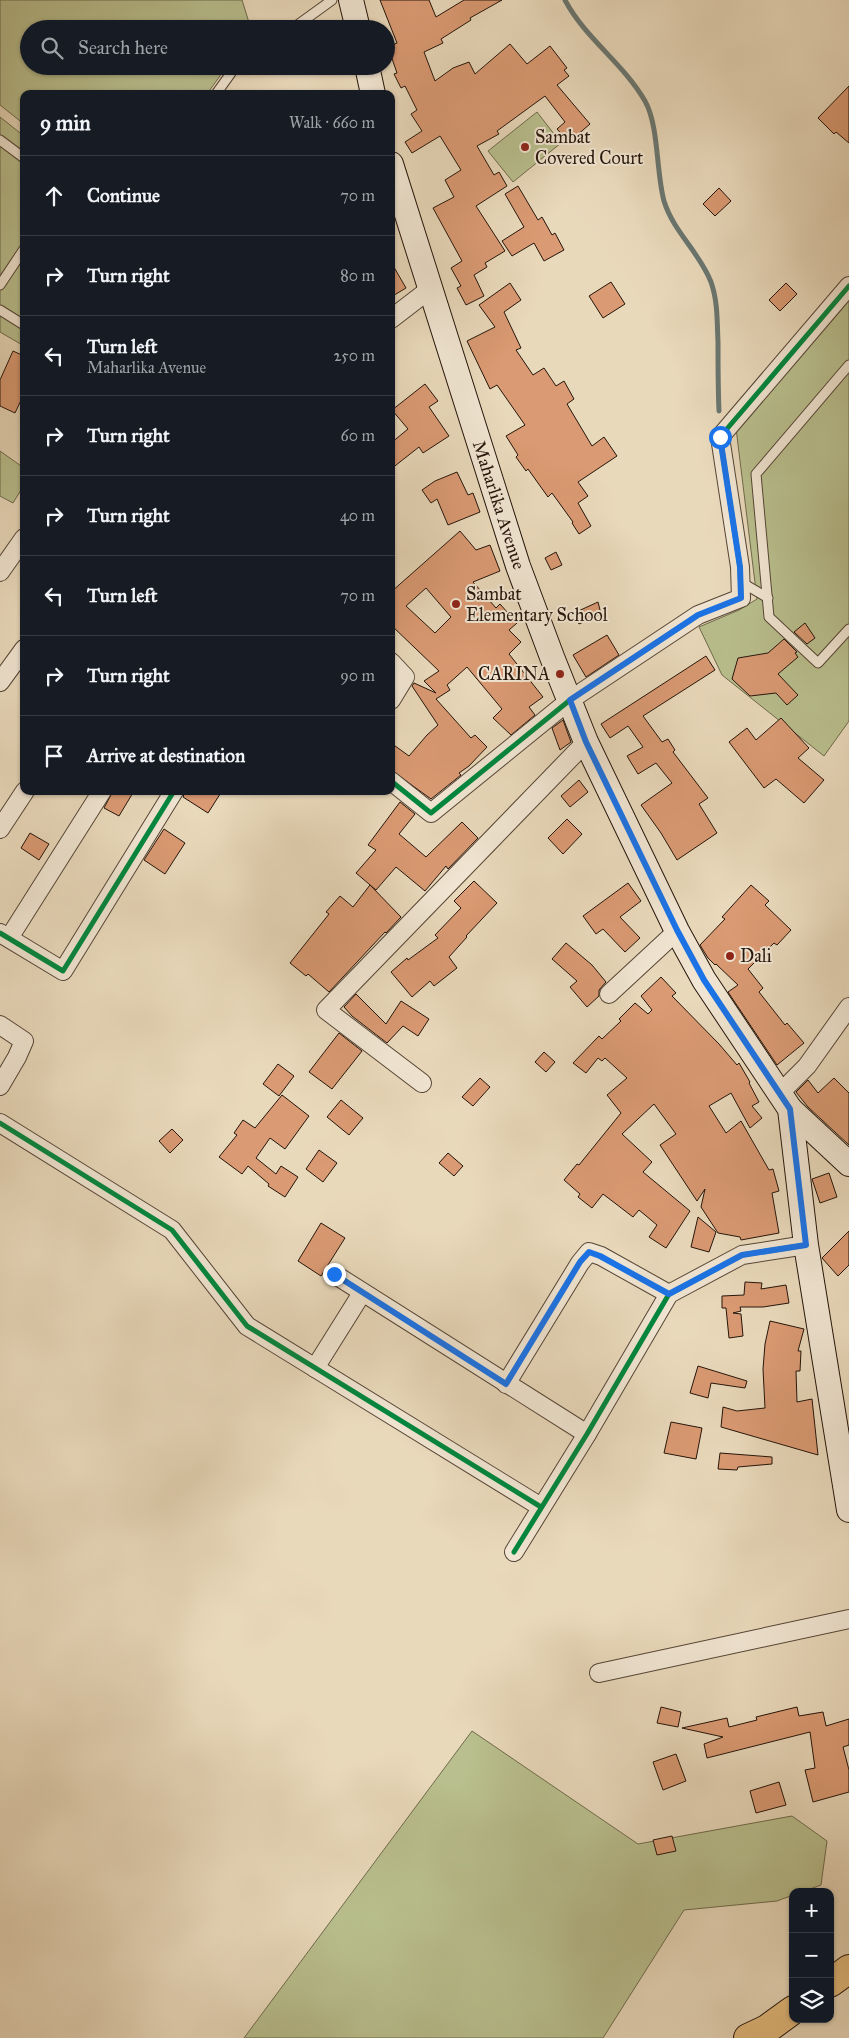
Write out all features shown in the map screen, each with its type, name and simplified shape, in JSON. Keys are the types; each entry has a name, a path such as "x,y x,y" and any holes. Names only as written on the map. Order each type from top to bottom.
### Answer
{"main road":[{"path":"351,0 356,20"},
{"path":"369,75 372,90"},
{"name":"Maharlika Avenue","path":"395,177 518,566 586,742 677,930 704,980 785,1101 806,1245 849,1510"},
{"path":"785,1101 849,1164"},
{"path":"834,1980 849,1969"},
{"path":"748,2038 766,2029 789,2013"}],"street":[{"path":"395,784 431,812 570,700 698,615 741,598 741,582 720,437 849,286"},
{"path":"395,315 430,290"},
{"path":"0,572 6,551 20,541"},
{"path":"0,682 20,654"},
{"path":"395,666 405,677 395,693"},
{"path":"422,1083 326,1010 586,742"},
{"path":"0,829 22,795"},
{"path":"99,795 4,935 63,971 172,795"},
{"path":"609,994 677,930"},
{"path":"785,1101 807,1066 849,1007"},
{"path":"0,1025 24,1041 0,1086"},
{"path":"0,1123 172,1230 248,1326 541,1507"},
{"path":"514,1552 587,1434 669,1294 742,1255 806,1245"},
{"path":"506,1384 580,1262 589,1252 600,1256 669,1294"},
{"path":"334,1274 587,1434"},
{"path":"315,1368 362,1293"},
{"path":"599,1673 849,1619"}],"lane":[{"path":"304,20 332,0"},
{"path":"219,90 230,75"},
{"path":"0,140 20,155"},
{"path":"0,285 20,255"},
{"path":"0,310 20,320"},
{"path":"849,365 756,474 769,617 818,663 849,629"},
{"path":"741,582 768,598"}],"green space":[{"path":"0,0 242,0 248,20 20,20 20,75 221,75 210,90 20,90 20,121 0,105"},
{"name":"Sambat Covered Court","path":"537,112 561,143 513,182 488,151"},
{"path":"0,117 20,133 20,344 0,332"},
{"path":"849,294 849,721 824,756 722,675 699,627 739,610 757,599 736,428"},
{"path":"0,451 20,465 20,492 13,503 0,496"},
{"path":"472,1731 638,1844 792,1816 827,1841 821,1885 813,1888 789,1888 789,1896 777,1901 684,1910 603,2038 244,2038"}],"building":[{"path":"380,0 429,0 436,17 464,0 502,0 470,18 471,20 441,39 443,43 424,52 435,81 453,68 469,62 475,74 510,44 527,64 550,46 567,68 564,70 569,76 557,85 590,124 569,142 557,129 565,122 545,96 497,131 499,134 477,146 494,175 499,172 507,186 476,206 505,251 485,263 487,267 474,275 484,296 466,305 457,288 461,286 451,268 462,261 433,208 454,197 445,180 461,170 440,136 412,153 405,142 422,131 411,114 417,110 405,86 401,88 394,75 397,73 395,67 395,44 397,43 395,38 395,20 388,20"},
{"path":"849,86 849,143 836,132 834,134 818,118"},
{"path":"518,186 538,220 542,217 552,235 555,233 564,250 544,261 534,243 512,256 502,241 524,227 505,194"},
{"path":"719,188 731,201 715,216 703,204"},
{"path":"395,269 406,288 395,295"},
{"path":"611,282 625,304 603,318 589,296"},
{"path":"510,283 521,300 504,312 521,348 516,350 533,375 544,368 556,386 564,381 574,399 567,404 592,446 604,437 617,456 578,482 588,496 578,503 591,526 579,534 573,522 552,493 548,497 528,469 526,471 516,457 518,455 506,436 525,425 497,385 490,389 467,341 495,327 479,305"},
{"path":"786,283 797,294 780,311 769,300"},
{"path":"13,351 20,354 20,402 15,413 0,406 0,380"},
{"path":"425,384 438,401 429,407 449,436 423,453 419,447 395,466 395,440 408,429 395,414 395,408"},
{"path":"457,472 468,495 473,493 480,512 448,525 437,499 431,503 422,490 435,481"},
{"path":"460,531 476,550 490,545 500,571 473,582 496,608 500,604 517,623 509,630 521,642 509,654 543,697 529,707 535,715 511,735 493,718 502,709 467,667 447,685 450,690 436,699 471,738 475,735 487,747 469,766 459,773 461,775 431,799 395,773 395,746 409,756 438,725 412,686 414,683 436,693 424,681 439,671 395,629 395,588","holes":["426,588 451,617 435,633 406,606"]},
{"path":"556,552 562,565 551,570 545,558"},
{"path":"598,602 601,614 579,624 574,613"},
{"path":"805,623 815,638 807,644 794,632"},
{"path":"607,635 619,655 586,677 573,655"},
{"path":"784,639 797,652 795,653 798,657 778,674 798,695 787,705 776,693 750,696 732,679 738,658 768,653"},
{"path":"706,656 715,670 643,716 662,742 668,739 675,750 673,752 708,798 699,804 717,833 677,860 641,805 672,783 656,763 638,774 627,756 643,747 628,726 610,738 601,724"},
{"path":"781,718 809,748 798,758 824,780 804,803 776,779 764,788 729,742 747,728 756,740"},
{"path":"563,720 571,742 560,750 552,728"},
{"path":"579,780 588,792 570,807 561,796"},
{"path":"111,795 132,795 119,816 104,808"},
{"path":"184,795 219,795 208,813 183,797"},
{"path":"400,802 415,814 399,834 426,857 462,822 478,838 448,869 446,866 425,891 396,867 376,890 356,873 376,850 368,845"},
{"path":"567,819 582,834 563,854 548,838"},
{"path":"164,829 185,843 165,874 144,860"},
{"path":"30,833 49,844 39,860 21,848"},
{"path":"474,881 497,903 449,957 457,968 434,986 430,981 412,997 391,972 407,958 408,960 438,938 435,935 461,908 454,901"},
{"path":"628,883 641,901 620,917 640,938 625,952 603,929 596,934 583,916"},
{"path":"370,885 401,917 329,992 308,974 306,976 290,963 329,914 326,912 340,896 353,907"},
{"path":"751,885 769,901 765,905 791,930 777,945 774,943 748,969 763,988 759,992 785,1025 787,1023 804,1043 777,1065 728,992 738,985 708,958 700,945 725,919 722,917"},
{"path":"566,943 592,965 606,982 599,990 599,996 587,1007 570,987 577,981 552,959"},
{"path":"661,977 676,993 672,996 737,1065 739,1063 750,1082 759,1102 752,1106 762,1118 750,1128 731,1093 709,1106 726,1133 741,1121 769,1170 773,1169 779,1191 772,1193 779,1233 741,1240 740,1237 718,1233 701,1207 705,1189 697,1201 660,1145 676,1134 654,1104 622,1134 652,1162 643,1172 690,1211 666,1248 649,1237 657,1225 639,1210 633,1217 603,1194 592,1208 578,1197 580,1194 564,1180 577,1164 579,1165 621,1113 607,1095 627,1078 605,1058 602,1061 598,1058 586,1073 573,1063 599,1036 602,1039 621,1021 619,1019 635,1003 648,1014 652,1010 641,996"},
{"path":"356,994 386,1024 401,1001 429,1019 418,1036 403,1026 387,1043 352,1016 344,1007"},
{"path":"339,1033 362,1051 332,1089 309,1072"},
{"path":"544,1052 555,1062 546,1072 535,1062"},
{"path":"278,1064 294,1076 279,1096 263,1084"},
{"path":"480,1078 490,1087 473,1106 462,1097"},
{"path":"834,1078 849,1093 849,1145 808,1107 796,1092 808,1080 818,1093"},
{"path":"282,1095 309,1116 285,1149 270,1138 256,1158 276,1174 281,1166 298,1177 285,1197 268,1186 269,1184 248,1166 242,1174 219,1157 237,1135 234,1133 243,1120 255,1128"},
{"path":"341,1100 363,1118 349,1135 327,1117"},
{"path":"172,1129 183,1140 170,1153 159,1141"},
{"path":"319,1150 337,1163 323,1182 306,1169"},
{"path":"448,1153 463,1166 454,1176 439,1163"},
{"path":"829,1173 837,1197 820,1203 812,1179"},
{"path":"698,1217 716,1232 709,1252 691,1247"},
{"path":"321,1223 345,1238 321,1276 298,1261"},
{"path":"849,1231 849,1265 838,1276 822,1258"},
{"path":"745,1282 762,1283 761,1289 786,1285 789,1303 763,1307 740,1307 741,1311 733,1313 741,1314 743,1336 729,1338 726,1308 722,1308 722,1296 744,1295"},
{"path":"770,1321 804,1329 798,1351 801,1351 800,1371 796,1371 797,1402 812,1399 818,1455 721,1427 723,1407 737,1411 765,1408 763,1369 765,1344"},
{"path":"698,1366 747,1381 745,1388 711,1383 708,1398 690,1393"},
{"path":"671,1422 702,1428 696,1459 664,1453"},
{"path":"720,1453 772,1457 772,1464 738,1467 737,1470 718,1469"},
{"path":"661,1707 681,1712 678,1727 657,1723"},
{"path":"797,1707 799,1716 823,1712 826,1726 849,1719 849,1745 843,1747 849,1770 849,1792 813,1802 805,1770 815,1768 810,1732 707,1758 704,1744 723,1737 682,1728 727,1718 729,1727 757,1720 756,1717"},
{"path":"676,1754 686,1781 663,1790 653,1762"},
{"path":"779,1782 786,1805 756,1813 750,1791"},
{"path":"672,1836 676,1851 657,1855 653,1840"}],"waterway":[{"path":"565,0 573,14 636,87 650,111 664,201 668,212 706,271 713,290 717,320 719,411"}],"cycle path":[{"path":"395,784 431,813 570,700 698,615 741,598 740,567 720,437 849,286"},
{"path":"0,933 63,971 172,795"},
{"path":"0,1123 172,1230 247,1326 541,1507"},
{"path":"514,1552 587,1434 669,1294 742,1255 806,1245"}],"place":[{"name":"Sambat Covered Court","path":"525,147"},
{"name":"Sambat Elementary School","path":"456,604"},
{"name":"CARINA","path":"560,674"},
{"name":"Dali","path":"730,956"}],"route":[{"path":"334,1274 506,1384 580,1262 589,1252 600,1256 669,1294 708,1275 742,1255 806,1245 790,1109 704,980 677,930 586,742 570,700 698,615 741,598 740,567 720,437"}]}
